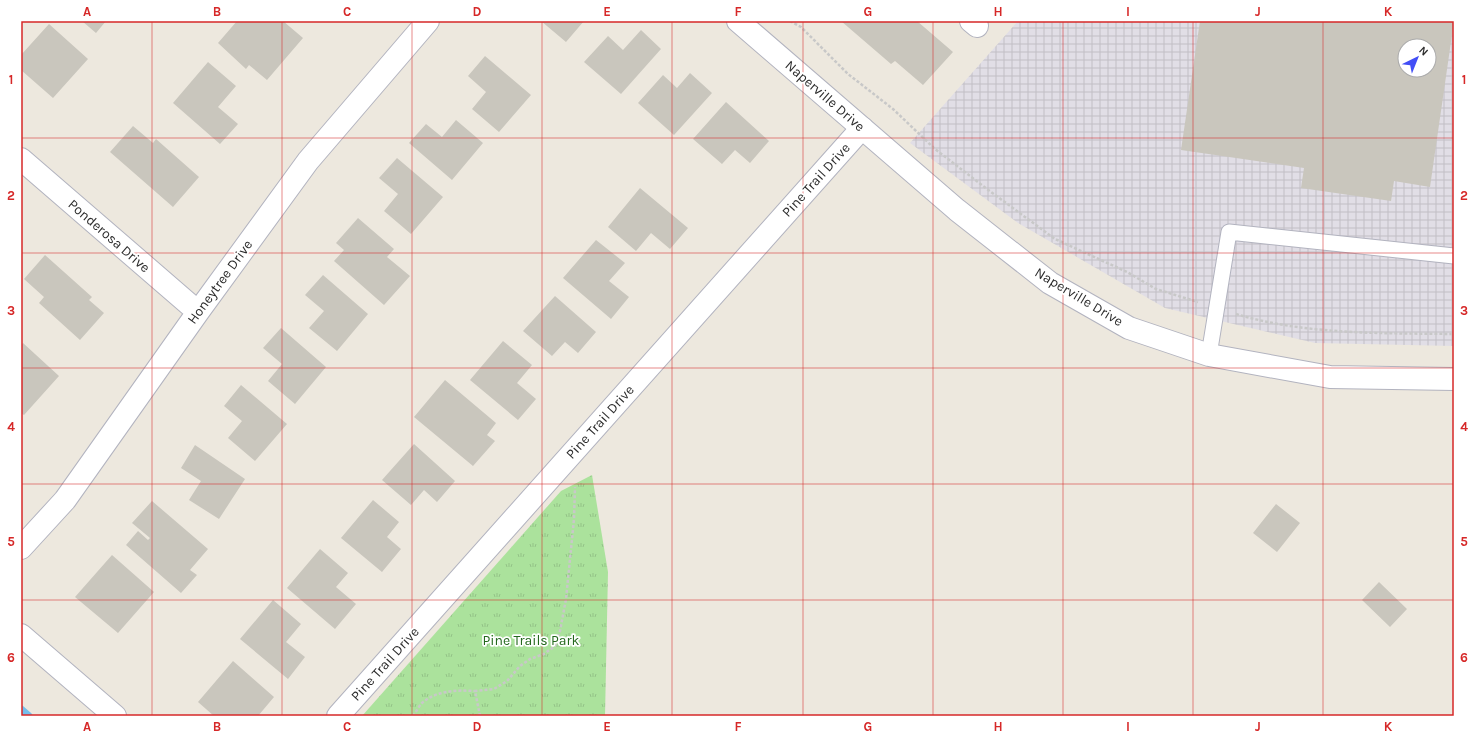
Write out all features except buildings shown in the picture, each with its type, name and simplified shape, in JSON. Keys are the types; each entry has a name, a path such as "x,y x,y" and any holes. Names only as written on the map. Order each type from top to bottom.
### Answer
{"street":[{"name":"Honeytree Drive","path":"21,548 65,500 198,312 308,161 428,21"},
{"name":"Naperville Drive","path":"738,21 957,210 1050,283 1129,328 1210,355 1330,378 1454,378"},
{"name":"Pine Trail Drive","path":"338,716 862,128"},
{"name":"Ponderosa Drive","path":"21,159 198,312"},
{"path":"21,635 115,716"}],"lane":[{"path":"1210,355 1229,232 1454,256"}],"path":[{"path":"790,21 801,27 848,74 893,109 935,149 1055,239 1127,272 1156,289 1256,320 1316,330 1454,334"},
{"path":"413,716 422,703 439,693 456,690 475,691 494,689 507,681 520,666 530,659 544,654 555,646 560,631 566,599 576,482"},
{"path":"475,691 480,716"}],"shaded area":[{"path":"1018,21 1454,21 1454,346 1315,343 1165,308 1018,223 910,143"}],"green space":[{"name":"Pine Trails Park","path":"592,475 608,572 605,716 362,716 561,491"}],"waterway":[{"path":"21,709 29,716"}]}
